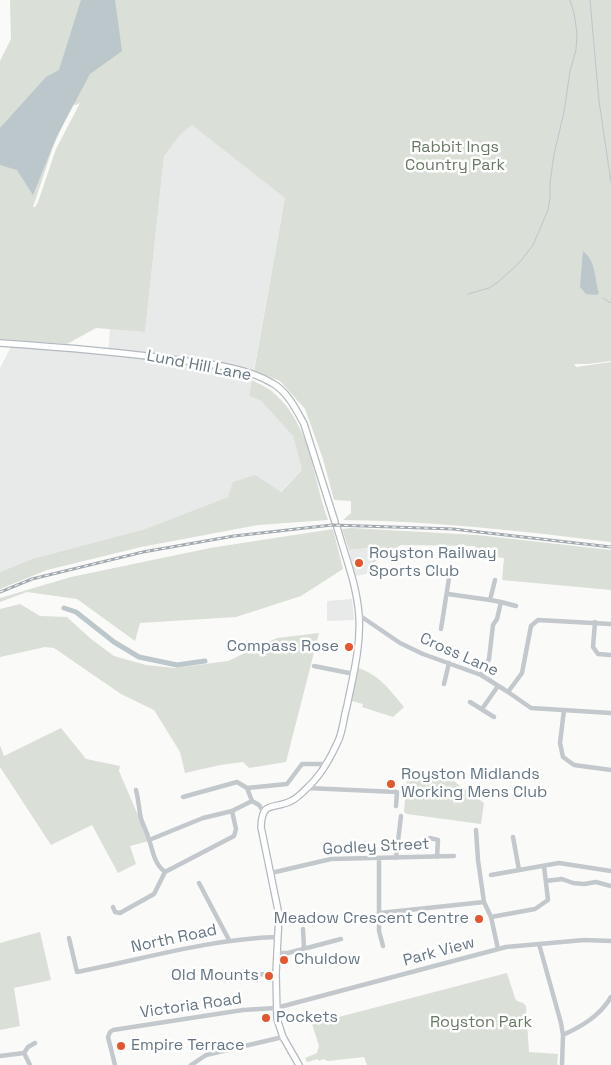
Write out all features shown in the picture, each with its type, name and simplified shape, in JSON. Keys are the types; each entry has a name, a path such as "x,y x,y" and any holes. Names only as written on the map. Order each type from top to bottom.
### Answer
{"main road":[{"name":"Lund Hill Lane","path":"0,343 94,349 209,364 255,375 273,383 282,390 297,410 304,424 352,580 359,615 358,647 354,674 339,737 326,764 307,788 293,801 273,805 264,810"},
{"path":"264,810 261,826 279,910 276,973 277,1019 283,1037 299,1065"}],"street":[{"path":"441,628 448,594 449,578"},
{"path":"490,600 495,580"},
{"path":"448,594 516,606"},
{"path":"481,675 489,658 493,625 497,619 500,602"},
{"name":"Cross Lane","path":"359,615 400,643 422,654 481,675 531,708 611,714"},
{"path":"508,692 522,673 531,626 538,620 611,624"},
{"path":"595,622 593,647 598,654 611,655"},
{"path":"444,684 448,664"},
{"path":"314,666 354,674"},
{"path":"482,709 498,686"},
{"path":"470,702 494,717"},
{"path":"564,710 560,743 563,757 574,765 611,770"},
{"path":"183,797 236,782 247,788 287,784 302,764 326,764"},
{"path":"247,788 252,801 264,810"},
{"path":"307,788 397,792 396,806"},
{"path":"136,790 140,816 150,847 158,865 165,872"},
{"path":"149,840 203,818 232,812 252,801"},
{"path":"112,907 116,912 120,913 154,894 165,872 234,836 236,829 232,812"},
{"path":"396,858 401,816"},
{"path":"476,830 484,902 491,917 498,949"},
{"path":"513,837 519,870"},
{"path":"430,838 441,840 437,857"},
{"name":"Godley Street","path":"271,873 331,859 454,856"},
{"path":"378,858 379,931 383,946"},
{"path":"491,875 559,863 611,871"},
{"path":"491,917 535,909 548,900 544,866"},
{"path":"546,880 562,878 573,883 596,882 611,886"},
{"path":"199,883 229,940"},
{"path":"380,913 484,902"},
{"path":"303,930 304,948"},
{"name":"North Road","path":"69,938 77,972 200,945 229,940 278,936"},
{"path":"277,953 341,939"},
{"name":"Park View","path":"276,1008 506,947 584,940 611,942"},
{"path":"539,944 563,1035 562,1065"},
{"path":"244,976 276,973"},
{"path":"563,1035 593,1018 611,998"},
{"name":"Victoria Road","path":"115,1065 108,1037 110,1032 243,1010 276,1008"},
{"path":"191,1065 206,1055 283,1037"},
{"path":"0,1056 24,1053 28,1047 35,1043"},
{"path":"24,1053 30,1065"}],"shaded area":[{"path":"81,0 115,0 122,51 90,74 56,138 33,195 17,170 0,165 0,128 46,77 59,70"},
{"path":"192,124 285,198 249,396 261,401 293,436 302,470 280,492 228,497 145,529 32,559 0,572 0,368 11,347 108,354 110,329 145,332 164,156 181,134"},
{"path":"583,251 588,255 593,265 599,293 597,295 586,294 580,287"},
{"path":"368,548 373,563 367,574 355,576 349,550"},
{"path":"352,599 354,620 327,621 327,601"}],"green space":[{"name":"Rabbit Ings Country Park","path":"10,0 611,0 611,361 574,364 576,367 611,362 611,542 444,524 343,520 351,513 351,501 334,500 323,459 305,409 280,381 254,371 285,198 192,125 181,134 164,156 145,332 96,328 67,344 0,339 0,61 11,39","holes":["80,103 56,149 38,202 33,207 53,147 72,104"]},
{"path":"252,380 275,394 297,422 304,437 328,520 258,525 141,547 47,570 0,589 0,572 32,559 145,529 228,497 233,482 255,475 281,492 302,470 293,436 261,401 249,396"},
{"path":"333,529 343,569 301,596 236,617 140,623 135,641 77,599 27,592 0,602 0,598 71,577 210,548"},
{"path":"342,529 477,535 611,550 611,590 502,580 504,558 474,555 475,546 401,545 373,563 368,548 349,550"},
{"path":"20,604 40,616 67,617 91,639 114,656 146,665 175,668 228,661 277,638 319,633 286,762 249,768 243,762 185,773 180,752 154,710 121,694 54,648 45,647 0,657 0,609"},
{"path":"355,667 377,678 404,707 393,717 362,707 363,704 348,700"},
{"path":"61,728 86,759 120,766 119,771 149,841 130,846 136,864 118,873 92,825 51,845 0,767 0,745 4,756"},
{"path":"407,777 452,780 484,803 481,824 407,814 404,812"},
{"path":"40,932 51,980 14,988 20,1026 0,1030 0,943"},
{"name":"Royston Park","path":"507,973 515,998 526,1006 529,1052 558,1054 557,1065 367,1065 364,1057 328,1061 323,1059 319,1061 318,1059 307,1062 305,1058 317,1053 319,1046 312,1024"}],"waterway":[{"path":"468,294 489,288 520,262 533,245 548,210 554,154 564,112 570,71 576,50 577,33 570,0"},
{"path":"590,0 599,101 611,182"},
{"path":"603,298 611,303"},
{"path":"64,608 76,612 114,642 139,657 177,665 205,661"}],"railway":[{"path":"0,592 32,579 143,552 234,536 332,525 453,529 611,547"}],"place":[{"name":"Royston Railway Sports Club","path":"359,563"},
{"name":"Compass Rose","path":"349,647"},
{"name":"Royston Midlands Working Mens Club","path":"391,784"},
{"name":"Meadow Crescent Centre","path":"479,919"},
{"name":"Chuldow","path":"284,960"},
{"name":"Old Mounts","path":"269,976"},
{"name":"Pockets","path":"266,1018"},
{"name":"Empire Terrace","path":"121,1046"}]}
